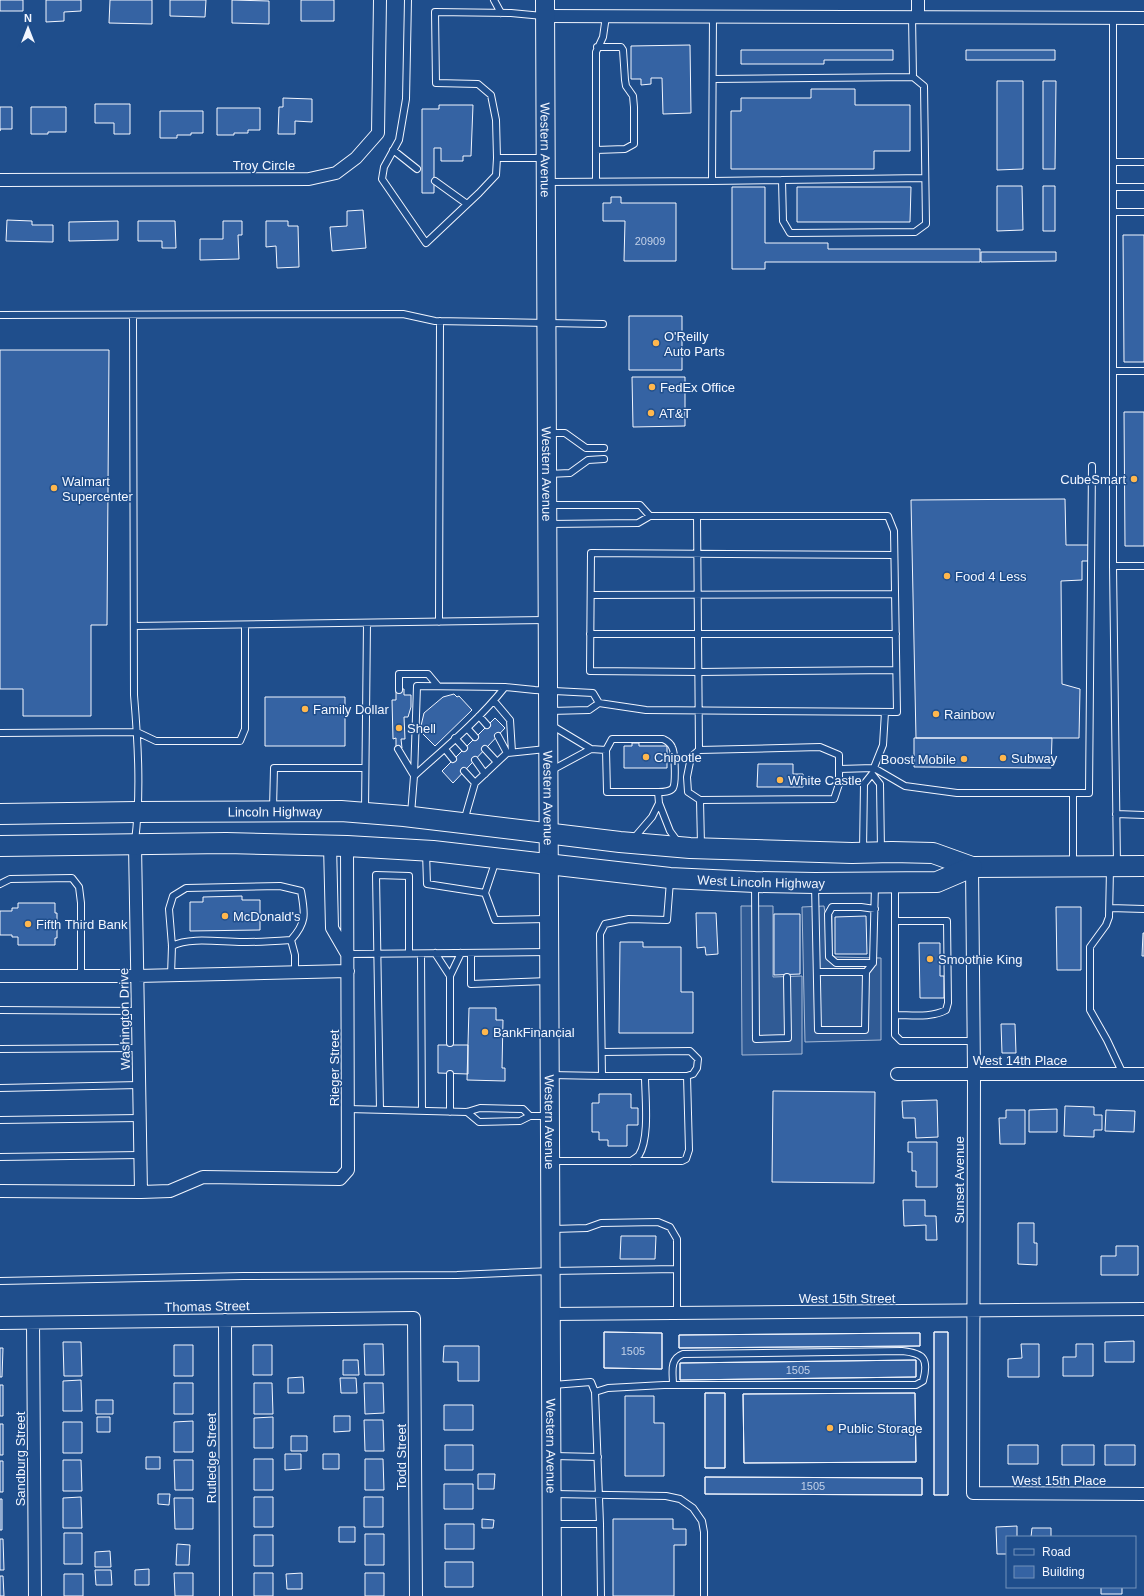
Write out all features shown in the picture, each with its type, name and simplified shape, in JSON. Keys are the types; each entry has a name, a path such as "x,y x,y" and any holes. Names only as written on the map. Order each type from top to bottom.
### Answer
{"main road":[{"name":"Western Avenue","path":"545,8 552,1596"},
{"name":"Lincoln Highway","path":"0,814 273,811 365,813 464,822 549,833"},
{"name":"West Lincoln Highway","path":"549,833 629,843 692,848 933,853 972,867 1144,866"},
{"path":"0,846 135,846 226,843 339,845 426,851 549,865"},
{"name":"West Lincoln Highway","path":"549,865 670,878 815,883 937,882 972,867"}],"street":[{"name":"Troy Circle","path":"0,180 309,179 336,173 356,158 378,133 380,0"},
{"path":"915,16 918,0"},
{"path":"545,8 606,16 1144,18"},
{"name":"Rieger Street","path":"339,845 332,928 347,954"},
{"name":"Rieger Street","path":"141,1192 170,1191 203,1177 340,1179 348,1170 348,971 339,845"},
{"name":"Washington Drive","path":"135,846 141,1192"},
{"name":"Sunset Avenue","path":"972,867 974,1074 972,1311 973,1493"},
{"path":"0,976 137,976 348,971"},
{"name":"West 14th Place","path":"897,1074 1144,1074"},
{"path":"0,1191 141,1192"},
{"name":"West 15th Street","path":"551,1314 1144,1309"},
{"name":"Thomas Street","path":"0,1323 414,1318"},
{"name":"Todd Street","path":"414,1318 416,1596"},
{"name":"Rutledge Street","path":"225,1320 226,1596"},
{"name":"Sandburg Street","path":"33,1323 35,1596"},
{"name":"West 15th Place","path":"973,1493 1144,1494"}],"lane":[{"path":"408,0 406,99 398,140 384,167 382,179 426,243 468,204 496,175 497,158 496,120 491,95 478,84 436,83 435,12 501,13 545,8"},
{"path":"494,0 501,13"},
{"path":"596,182 596,52 603,36 606,16"},
{"path":"712,181 713,16"},
{"path":"913,78 915,16"},
{"path":"1112,18 1113,566 1116,814 1114,866 1110,908 1106,925 1090,947 1090,1010 1107,1040 1123,1074"},
{"path":"596,150 625,149 634,144 633,96 626,86 623,50 621,47 597,47"},
{"path":"713,79 913,78 924,86 926,224 915,232 790,234 783,221 782,180"},
{"path":"393,150 417,169"},
{"path":"497,158 546,158"},
{"path":"1112,162 1144,162"},
{"path":"546,182 925,178"},
{"path":"435,182 468,204"},
{"path":"1112,187 1144,187"},
{"path":"1112,212 1144,212"},
{"path":"0,315 403,314 440,321 603,324"},
{"path":"133,315 134,694 137,732 139,812 135,846"},
{"path":"439,622 440,321"},
{"path":"1113,370 1144,371"},
{"path":"547,433 565,433 586,448 604,448"},
{"path":"547,474 570,473 588,460 604,460"},
{"path":"839,769 873,771 905,786 957,793 1089,793 1092,466"},
{"path":"547,505 640,505 650,516"},
{"path":"547,524 638,523 650,516 888,516 894,531 897,712 699,712 646,710 599,703 589,710 548,717"},
{"path":"697,516 699,750"},
{"path":"894,555 591,553 590,671 698,672 896,670"},
{"path":"1113,566 1144,566"},
{"path":"591,595 895,594"},
{"path":"134,626 548,620"},
{"path":"365,813 366,623"},
{"path":"0,733 137,732 156,741 240,741 245,728 245,625"},
{"path":"590,634 896,634"},
{"path":"399,690 399,674 428,674 438,686"},
{"path":"411,817 417,686 505,687 593,693 599,703"},
{"path":"414,776 467,728 494,701 505,687"},
{"path":"494,701 510,720 509,752"},
{"path":"872,852 864,784 873,771 883,745 885,712"},
{"path":"479,716 487,725"},
{"path":"548,717 591,749"},
{"path":"467,728 475,737"},
{"path":"498,736 509,752"},
{"path":"456,738 464,748"},
{"path":"612,739 663,739 669,741 673,748 675,782 673,788 668,791 658,792 607,792 606,750 612,739"},
{"path":"820,748 839,755 839,769 839,784 834,799 700,800 688,792 687,777 691,757 699,750 820,748"},
{"path":"398,749 414,776"},
{"path":"444,749 453,759"},
{"path":"485,749 497,762"},
{"path":"464,822 475,783 497,762 509,752 548,749"},
{"path":"548,772 591,749 606,750"},
{"path":"475,760 485,774"},
{"path":"273,811 274,768 365,768"},
{"path":"464,771 475,783"},
{"path":"872,852 880,784 873,771"},
{"path":"658,792 659,803 670,831 692,848 700,800"},
{"path":"1073,793 1074,866"},
{"path":"629,843 652,817 659,803"},
{"path":"1116,814 1144,815"},
{"path":"426,851 427,884 485,893"},
{"path":"496,859 485,893 495,920 549,919"},
{"path":"380,1110 376,954 376,876 409,876 409,953"},
{"path":"0,884 10,879 72,878 79,887 81,976"},
{"path":"602,1076 600,934 604,924 628,919 667,920 670,878"},
{"path":"755,882 756,1039 788,1038 788,977"},
{"path":"815,883 818,1030 866,1030 866,972 873,963 874,909 885,882"},
{"path":"885,882 895,922 895,1035 901,1041 973,1041"},
{"path":"171,975 172,946 169,909 173,896 186,888 280,886 301,891 305,914 300,930 291,940 248,942 191,941 177,943 172,946"},
{"path":"873,963 836,963 829,957 828,914 832,907 861,907 874,909"},
{"path":"1110,908 1144,909"},
{"path":"895,922 948,921 948,1003 946,1010 939,1014 930,1015 895,1015"},
{"path":"291,940 295,955 296,972"},
{"path":"347,954 549,952"},
{"path":"435,953 450,976"},
{"path":"450,1043 450,976 461,953"},
{"path":"471,953 471,984 550,981"},
{"path":"421,954 422,1112"},
{"path":"817,972 866,972"},
{"path":"0,1010 138,1011"},
{"path":"0,1049 138,1048"},
{"path":"550,1075 687,1076 693,1074 697,1068 698,1059 690,1051 602,1052"},
{"path":"450,1074 450,1112"},
{"path":"632,1161 639,1155 646,1124 644,1076"},
{"path":"550,1161 682,1161 686,1159 689,1150 687,1076"},
{"path":"0,1088 139,1085"},
{"path":"348,1109 422,1112 467,1112 480,1108 523,1109 530,1116"},
{"path":"467,1112 479,1122 520,1121 530,1116 550,1116"},
{"path":"0,1120 140,1118"},
{"path":"0,1157 140,1155"},
{"path":"550,1229 587,1228 601,1223 658,1222 670,1227 677,1239 677,1313"},
{"path":"0,1280 251,1276 456,1275 551,1271 677,1269"},
{"path":"595,1392 608,1388 673,1385 916,1385 923,1381 925,1362 921,1356 913,1352 902,1351 683,1354 678,1356 673,1362 673,1385"},
{"path":"551,1385 591,1382 595,1392 600,1494 601,1596"},
{"path":"552,1456 598,1456"},
{"path":"552,1494 666,1496 680,1499 693,1508 702,1521 704,1532 704,1596"},
{"path":"552,1524 600,1524"}],"shaded area":[{"path":"741,906 773,906 773,977 802,976 802,1054 742,1055"},
{"path":"824,906 825,913 832,915 832,954 835,957 881,958 881,1040 805,1042 802,907"}],"building":[{"path":"0,0 23,0 23,11 0,11"},
{"path":"46,0 81,0 81,11 64,12 64,21 46,22"},
{"path":"110,0 152,0 152,24 109,23"},
{"path":"170,0 206,0 205,17 170,16"},
{"path":"232,0 269,1 269,24 232,23"},
{"path":"301,0 334,0 334,21 301,21"},
{"path":"690,45 691,113 663,114 662,78 651,78 651,84 641,85 641,79 631,79 631,46"},
{"path":"741,50 893,50 893,60 824,60 824,64 741,64"},
{"path":"966,50 1055,50 1055,60 966,60"},
{"path":"997,81 1023,81 1023,169 997,170"},
{"path":"1043,81 1056,81 1055,169 1043,169"},
{"path":"811,89 855,89 855,105 910,105 910,151 874,151 874,169 731,169 731,111 741,111 741,98 811,98"},
{"path":"283,98 312,99 312,122 295,121 295,134 278,134 279,107 283,107"},
{"path":"95,104 130,104 130,134 114,134 114,123 95,123"},
{"path":"439,105 473,105 471,156 463,156 463,161 441,161 441,148 434,148 434,193 422,193 422,109 439,109"},
{"path":"0,107 12,107 12,129 0,129"},
{"path":"31,107 66,107 66,132 31,134"},
{"path":"217,108 260,108 260,130 248,130 248,133 234,133 234,135 217,135"},
{"path":"160,111 203,111 203,133 177,135 177,138 160,138"},
{"path":"997,186 1022,186 1023,230 997,231"},
{"path":"1043,186 1055,186 1055,231 1043,231"},
{"path":"732,187 765,187 765,243 828,243 828,249 980,249 980,262 765,262 765,269 732,269"},
{"path":"797,187 911,187 910,222 797,222"},
{"path":"611,197 621,197 621,203 676,203 676,261 624,261 625,221 603,221 603,203 611,203"},
{"path":"363,210 366,248 332,251 330,227 347,226 347,211"},
{"path":"7,220 32,221 32,225 53,225 53,242 6,241"},
{"path":"118,221 118,240 69,241 69,222"},
{"path":"138,221 175,221 176,248 162,248 162,241 138,241"},
{"path":"223,221 242,221 242,235 238,235 239,259 200,260 200,239 223,239"},
{"path":"266,221 288,221 288,226 298,226 299,267 277,268 276,246 266,247"},
{"path":"1123,235 1144,235 1144,362 1124,362"},
{"path":"981,252 1056,252 1056,261 981,262"},
{"name":"O'Reilly Auto Parts","path":"629,316 682,316 682,370 629,370"},
{"name":"Walmart Supercenter","path":"0,350 109,350 107,625 91,625 91,716 23,716 23,689 0,689"},
{"path":"632,377 685,377 685,426 633,427"},
{"name":"CubeSmart","path":"1124,412 1144,412 1144,546 1125,546"},
{"path":"1065,499 1066,545 1090,545 1090,561 1082,561 1082,580 1061,581 1062,684 1080,689 1079,738 916,738 911,500"},
{"name":"Shell","path":"396,689 404,689 404,695 411,695 411,707 408,717 404,717 405,739 401,739 402,748 396,747 396,738 393,739 392,700 396,700"},
{"name":"Shell","path":"454,694 457,697 459,696 472,710 435,746 421,732 423,729 421,726 424,713 443,697"},
{"name":"Family Dollar","path":"265,697 345,697 345,746 265,746"},
{"name":"Shell","path":"495,718 505,728 453,783 442,771"},
{"path":"914,738 1052,738 1051,768 914,767"},
{"name":"Chipotle","path":"632,743 639,743 639,746 667,746 667,768 624,768 624,746 632,746"},
{"name":"White Castle","path":"758,764 793,764 793,774 803,774 803,787 757,787"},
{"name":"McDonald's","path":"242,896 242,900 260,900 260,930 190,931 190,902 203,902 203,897"},
{"name":"Fifth Third Bank","path":"18,903 55,903 55,913 57,913 57,938 55,938 55,945 18,945 18,937 12,937 12,935 0,935 0,911 12,911 12,908 18,908"},
{"path":"1056,907 1081,907 1081,970 1057,970"},
{"path":"696,913 716,913 718,954 706,955 705,947 697,948"},
{"path":"774,914 800,914 800,974 774,975"},
{"path":"866,916 867,954 835,954 835,917"},
{"path":"1143,933 1144,956 1142,956"},
{"path":"620,942 643,942 643,947 681,947 681,992 693,992 693,1033 619,1033"},
{"name":"Smoothie King","path":"919,943 940,943 940,976 944,976 944,998 920,998"},
{"name":"BankFinancial","path":"469,1008 496,1008 496,1020 503,1020 502,1068 505,1068 505,1081 467,1080"},
{"path":"1001,1024 1015,1024 1016,1053 1002,1053"},
{"path":"438,1045 468,1045 468,1074 438,1073"},
{"path":"773,1091 875,1092 874,1183 772,1182"},
{"path":"599,1094 631,1094 631,1108 638,1108 638,1125 627,1125 627,1146 608,1146 608,1140 599,1140 599,1132 592,1132 592,1103 599,1103"},
{"path":"937,1100 938,1137 916,1138 915,1118 903,1118 902,1101"},
{"path":"1065,1106 1094,1107 1094,1115 1102,1115 1102,1130 1094,1130 1094,1137 1064,1136"},
{"path":"1057,1109 1057,1132 1029,1132 1029,1110"},
{"path":"1006,1110 1025,1110 1025,1144 1000,1144 999,1118 1006,1118"},
{"path":"1106,1110 1135,1111 1134,1132 1105,1131"},
{"path":"908,1142 937,1142 937,1187 916,1187 916,1171 912,1171 912,1152 908,1152"},
{"path":"903,1200 925,1200 925,1216 936,1216 937,1240 926,1240 926,1225 904,1226"},
{"path":"1018,1223 1034,1223 1034,1243 1037,1243 1037,1265 1018,1264"},
{"path":"621,1236 656,1236 655,1259 620,1259"},
{"path":"1116,1246 1138,1246 1138,1275 1101,1275 1101,1256 1116,1256"},
{"path":"604,1332 662,1333 662,1369 604,1368"},
{"path":"604,1332 662,1333 662,1369 604,1368"},
{"name":"Public Storage","path":"934,1332 948,1332 948,1495 934,1495"},
{"name":"Public Storage","path":"934,1332 948,1332 948,1495 934,1495"},
{"path":"920,1333 920,1346 679,1348 679,1335"},
{"path":"920,1333 920,1346 679,1348 679,1335"},
{"path":"1134,1341 1134,1362 1105,1362 1105,1342"},
{"path":"63,1342 81,1342 82,1376 64,1376"},
{"path":"364,1344 383,1344 384,1375 365,1375"},
{"path":"1021,1344 1039,1344 1039,1377 1008,1377 1008,1359 1022,1358"},
{"path":"1076,1344 1093,1344 1093,1376 1063,1376 1063,1357 1076,1357"},
{"path":"174,1345 193,1345 193,1376 174,1376"},
{"path":"253,1345 272,1345 272,1375 253,1375"},
{"path":"444,1346 479,1346 479,1381 458,1381 458,1362 443,1362"},
{"path":"0,1348 3,1348 2,1377 0,1377"},
{"path":"343,1360 358,1360 359,1375 343,1375"},
{"path":"916,1360 916,1377 680,1380 680,1363"},
{"path":"916,1360 916,1377 680,1380 680,1363"},
{"path":"303,1377 304,1393 288,1393 288,1378"},
{"path":"340,1378 356,1378 357,1393 341,1393"},
{"path":"81,1380 82,1411 63,1411 63,1381"},
{"path":"174,1383 193,1383 193,1414 174,1414"},
{"path":"254,1383 272,1383 273,1414 254,1414"},
{"path":"364,1383 383,1383 384,1413 365,1414"},
{"path":"0,1385 3,1385 3,1416 0,1416"},
{"path":"705,1393 725,1393 725,1468 705,1468"},
{"path":"705,1393 725,1393 725,1468 705,1468"},
{"name":"Public Storage","path":"915,1393 916,1462 744,1463 743,1394"},
{"name":"Public Storage","path":"915,1393 916,1462 744,1463 743,1394"},
{"path":"625,1396 654,1396 654,1423 664,1423 664,1476 625,1476"},
{"path":"96,1400 113,1400 113,1414 96,1414"},
{"path":"444,1405 473,1405 473,1430 444,1430"},
{"path":"334,1416 350,1416 350,1431 334,1432"},
{"path":"97,1417 110,1417 110,1432 97,1432"},
{"path":"273,1417 273,1448 254,1448 254,1418"},
{"path":"364,1420 383,1420 384,1451 365,1451"},
{"path":"193,1421 193,1452 174,1452 174,1422"},
{"path":"63,1422 82,1422 82,1453 63,1453"},
{"path":"0,1424 3,1424 3,1455 0,1455"},
{"path":"291,1436 307,1436 307,1451 291,1451"},
{"path":"445,1445 473,1445 473,1470 445,1470"},
{"path":"1008,1445 1038,1445 1038,1464 1008,1464"},
{"path":"1062,1445 1094,1445 1094,1465 1062,1465"},
{"path":"1105,1445 1135,1445 1135,1465 1105,1465"},
{"path":"285,1454 301,1454 301,1469 285,1470"},
{"path":"323,1454 339,1454 339,1469 323,1469"},
{"path":"146,1457 160,1457 160,1469 146,1469"},
{"path":"254,1459 273,1459 273,1490 254,1490"},
{"path":"365,1459 383,1459 384,1490 365,1490"},
{"path":"63,1460 81,1460 82,1491 63,1491"},
{"path":"174,1460 193,1460 193,1490 175,1490"},
{"path":"0,1461 3,1461 3,1492 0,1492"},
{"path":"478,1474 495,1474 494,1489 478,1489"},
{"path":"705,1477 922,1478 922,1495 705,1494"},
{"path":"705,1477 922,1478 922,1495 705,1494"},
{"path":"444,1484 473,1484 473,1509 444,1509"},
{"path":"158,1494 170,1494 169,1505 158,1504"},
{"path":"81,1497 82,1528 63,1528 63,1498"},
{"path":"254,1497 273,1497 273,1527 254,1527"},
{"path":"364,1497 383,1497 383,1527 364,1527"},
{"path":"174,1498 193,1498 193,1529 175,1529"},
{"path":"0,1499 2,1499 2,1530 0,1530"},
{"path":"482,1519 494,1520 493,1528 482,1528"},
{"path":"613,1519 673,1519 673,1529 686,1529 686,1545 674,1545 674,1596 613,1596"},
{"path":"445,1524 474,1524 474,1549 445,1549"},
{"path":"1017,1526 1017,1536 1006,1536 1006,1554 997,1554 996,1527"},
{"path":"339,1527 355,1527 355,1542 339,1542"},
{"path":"1032,1528 1051,1528 1051,1536 1031,1536"},
{"path":"64,1533 82,1533 82,1564 64,1564"},
{"path":"365,1534 384,1534 384,1565 365,1565"},
{"path":"254,1535 273,1535 273,1566 254,1566"},
{"path":"0,1539 3,1539 4,1570 0,1570"},
{"path":"177,1544 190,1545 189,1565 176,1565"},
{"path":"110,1551 111,1567 95,1567 95,1552"},
{"path":"445,1562 473,1562 473,1587 445,1587"},
{"path":"149,1569 149,1585 135,1585 135,1570"},
{"path":"95,1570 111,1570 112,1585 96,1585"},
{"path":"174,1573 193,1573 193,1596 175,1596"},
{"path":"254,1573 273,1573 273,1596 254,1596"},
{"path":"302,1573 302,1589 287,1589 286,1574"},
{"path":"365,1573 384,1573 384,1596 365,1596"},
{"path":"64,1574 83,1574 83,1596 64,1596"},
{"path":"0,1576 3,1576 4,1596 0,1596"},
{"path":"1101,1588 1122,1588 1122,1594 1101,1594"}],"place":[{"name":"O'Reilly Auto Parts","path":"656,343"},
{"name":"FedEx Office","path":"652,387"},
{"name":"AT&T","path":"651,413"},
{"name":"CubeSmart","path":"1134,479"},
{"name":"Walmart Supercenter","path":"54,488"},
{"name":"Food 4 Less","path":"947,576"},
{"name":"Family Dollar","path":"305,709"},
{"name":"Rainbow","path":"936,714"},
{"name":"Shell","path":"399,728"},
{"name":"Chipotle","path":"646,757"},
{"name":"Subway","path":"1003,758"},
{"name":"Boost Mobile","path":"964,759"},
{"name":"White Castle","path":"780,780"},
{"name":"McDonald's","path":"225,916"},
{"name":"Fifth Third Bank","path":"28,924"},
{"name":"Smoothie King","path":"930,959"},
{"name":"BankFinancial","path":"485,1032"},
{"name":"Public Storage","path":"830,1428"}]}
